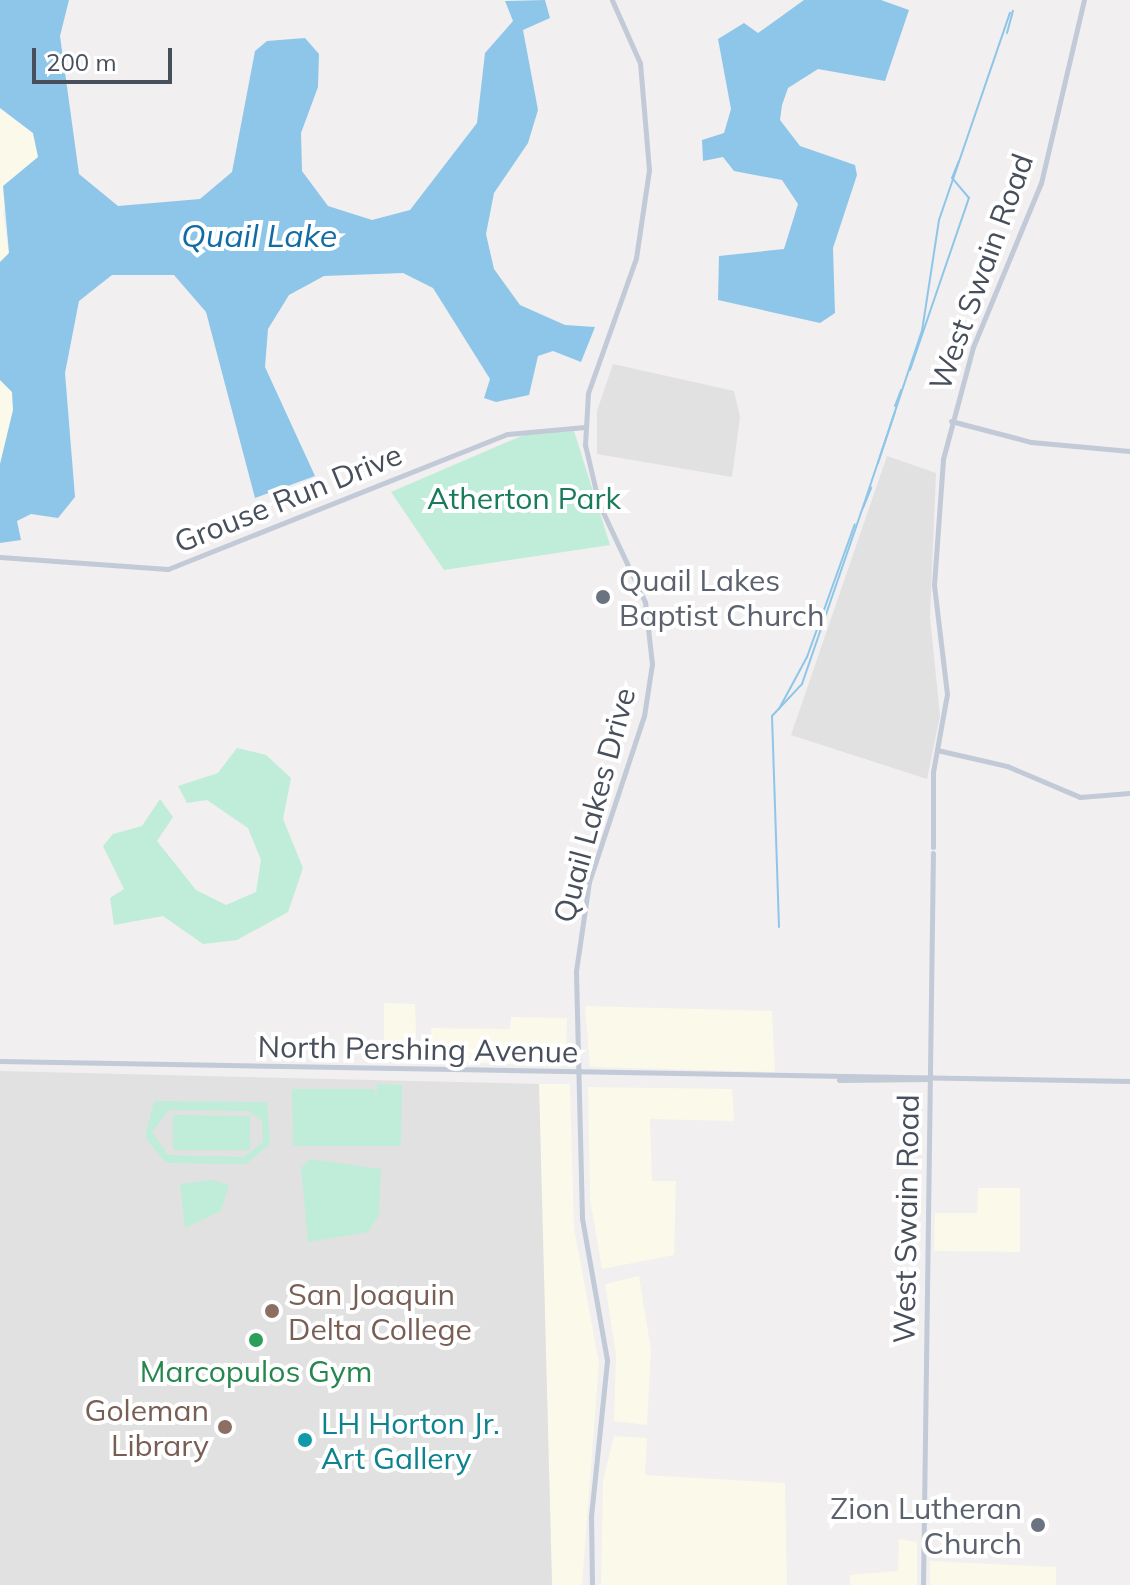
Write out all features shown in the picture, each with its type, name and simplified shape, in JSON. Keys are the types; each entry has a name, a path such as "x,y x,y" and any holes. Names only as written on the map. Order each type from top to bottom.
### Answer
{"main road":[{"name":"Quail Lakes Drive","path":"592,1585 591,1516 607,1360 582,1218 578,1075 584,906 644,716 652,664 645,602 596,495 585,427 593,374 636,258 649,170 640,63 612,0"},
{"name":"West Swain Road","path":"923,1585 933,850 937,750 947,694 934,546 951,421 973,347 1041,183 1084,0"},
{"path":"951,421 1031,442 1130,451"},
{"name":"Grouse Run Drive","path":"0,557 168,569 507,434 585,427"},
{"path":"937,750 1007,766 1080,797 1130,793"},
{"name":"North Pershing Avenue","path":"0,1061 578,1075 1130,1081"}],"shaded area":[{"path":"0,108 33,134 39,157 10,186 3,213 9,254 0,262"},
{"path":"613,364 734,391 740,417 732,477 597,454 597,411"},
{"path":"0,380 12,392 13,410 0,464"},
{"path":"887,456 936,473 930,617 940,716 927,779 791,735"},
{"path":"384,1003 415,1004 417,1062 384,1062"},
{"path":"585,1006 772,1011 775,1072 590,1067"},
{"path":"511,1017 567,1018 566,1065 434,1062 431,1028 510,1029"},
{"name":"San Joaquin Delta College","path":"0,1071 539,1084 552,1585 0,1585"},
{"path":"539,1084 570,1084 574,1228 599,1363 582,1585 552,1585"},
{"path":"588,1087 732,1089 734,1121 650,1119 652,1181 676,1181 674,1255 602,1269 590,1199"},
{"path":"978,1188 1020,1188 1020,1252 934,1251 935,1213 977,1213"},
{"path":"639,1276 651,1350 647,1425 614,1421 616,1355 605,1284"},
{"path":"614,1436 647,1438 645,1475 785,1483 787,1585 601,1585 603,1481"},
{"path":"899,1539 917,1542 917,1585 850,1585 850,1575 898,1571"},
{"path":"930,1561 1056,1567 1056,1585 930,1585"}],"green space":[{"name":"Atherton Park","path":"574,431 610,545 444,570 391,492 526,434"},
{"path":"237,748 266,755 291,778 283,819 303,868 288,912 237,940 203,944 163,916 114,925 110,898 124,889 103,846 113,834 142,826 160,799 173,817 157,841 196,890 226,905 256,892 261,860 248,828 207,800 187,803 178,786 218,773"},
{"path":"377,1084 402,1085 401,1146 293,1146 292,1089 375,1089 376,1100"},
{"path":"154,1101 267,1102 270,1144 246,1164 166,1163 145,1137","holes":["169,1110 249,1111 262,1121 263,1142 244,1157 168,1155 152,1132"]},
{"path":"173,1115 250,1116 250,1150 173,1150"},
{"path":"310,1159 381,1169 379,1215 368,1232 308,1242 301,1168"},
{"path":"213,1180 229,1185 221,1211 185,1228 180,1184"}],"water":[{"name":"Quail Lake","path":"0,0 69,0 60,36 79,174 118,206 200,199 232,172 255,51 267,41 305,38 319,54 318,87 301,133 302,171 328,206 372,220 410,210 477,123 485,53 513,21 505,1 545,0 550,18 523,30 538,110 528,143 494,193 486,234 494,269 520,305 565,325 595,327 581,362 553,351 538,356 529,395 496,402 484,398 490,379 433,288 403,273 324,276 289,295 268,329 265,367 315,476 255,498 206,312 174,275 112,275 79,301 65,373 75,497 58,518 31,514 17,521 21,540 0,543 0,464 13,410 12,392 0,380 0,262 9,253 3,186 38,157 33,133 0,108"},
{"path":"804,0 881,0 909,10 885,81 818,69 788,88 782,105 780,120 800,146 855,165 857,175 833,248 835,313 820,323 718,300 719,256 784,249 798,204 782,180 734,171 723,157 703,161 702,140 724,133 731,109 718,39 744,23 758,33"}],"waterway":[{"path":"1007,33 1013,11"},
{"path":"779,927 772,716 802,684 866,498 922,331 939,220 1010,13"},
{"path":"910,370 969,198 952,178 959,161"},
{"path":"895,406 901,390"},
{"path":"878,463 895,412"},
{"path":"863,508 871,488"},
{"path":"779,709 807,657 855,524"}],"place":[{"name":"Quail Lakes Baptist Church","path":"603,597"},
{"name":"San Joaquin Delta College","path":"272,1311"},
{"name":"Marcopulos Gym","path":"256,1340"},
{"name":"Goleman Library","path":"225,1427"},
{"name":"LH Horton Jr. Art Gallery","path":"305,1440"},
{"name":"Zion Lutheran Church","path":"1038,1525"}]}
